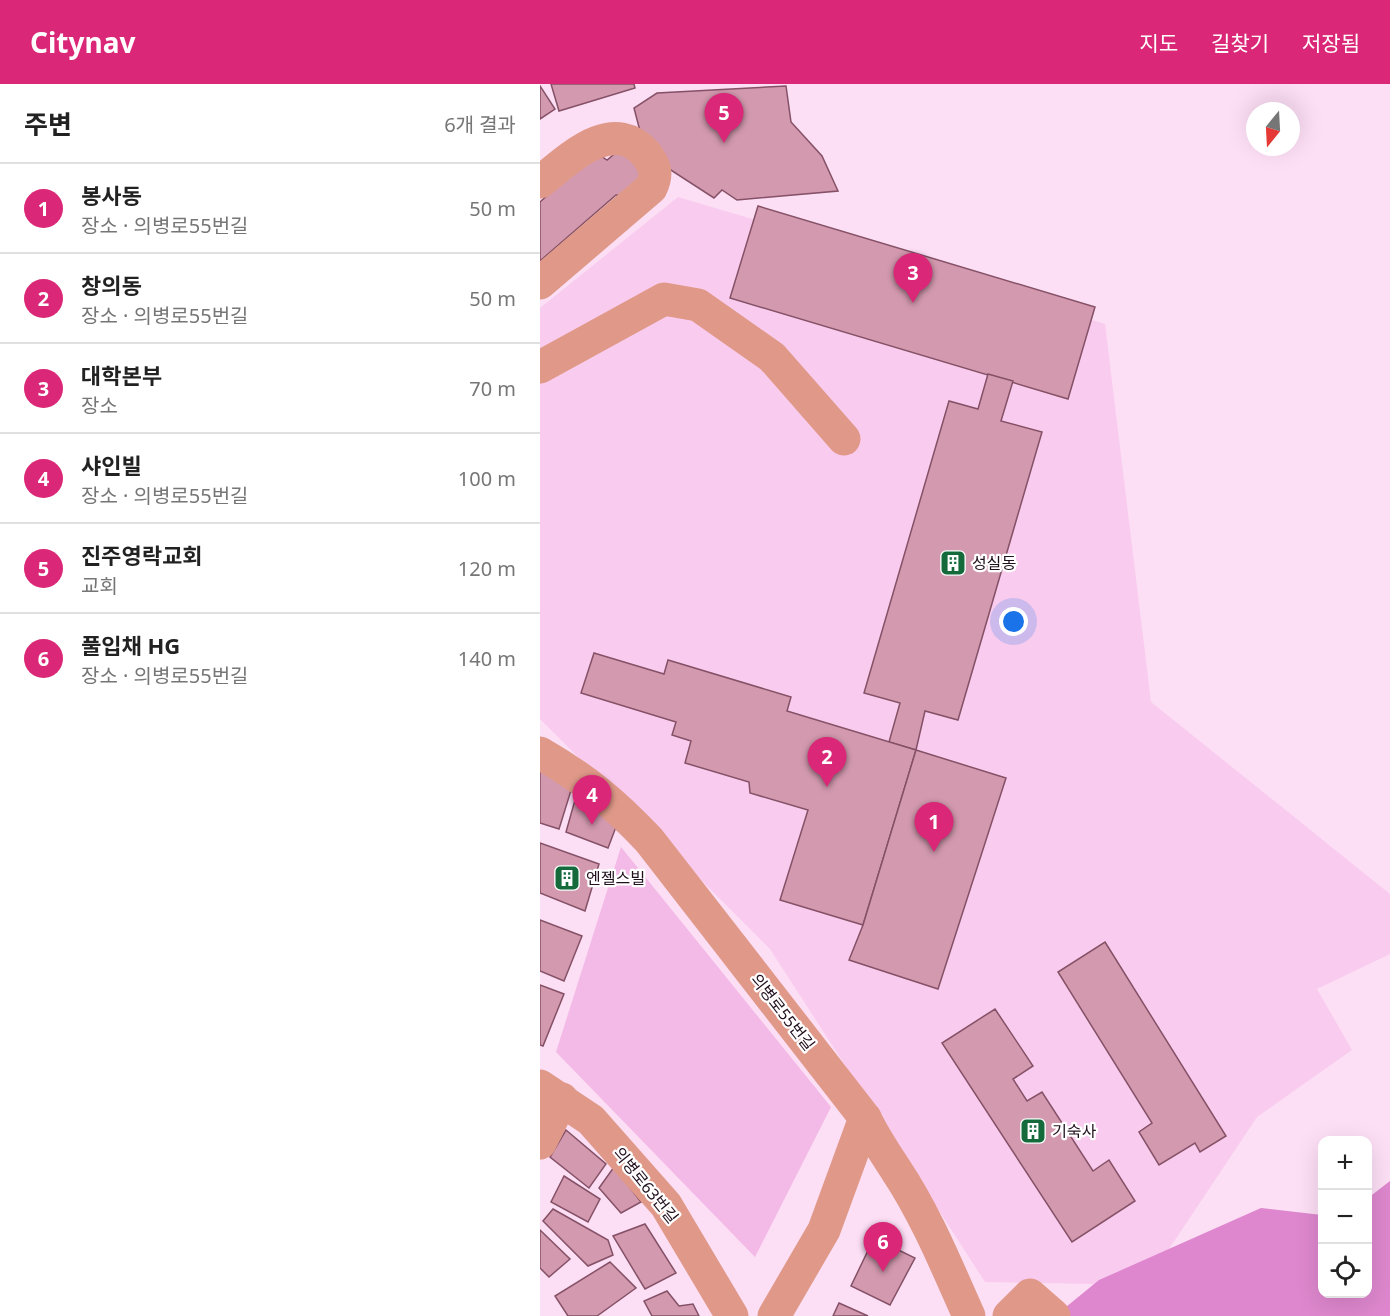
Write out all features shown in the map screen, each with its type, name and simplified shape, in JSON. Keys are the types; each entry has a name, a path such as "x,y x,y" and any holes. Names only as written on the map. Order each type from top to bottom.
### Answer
{"street":[{"path":"540,182 581,150 602,141 622,138 637,144 655,168 655,179 651,188 540,283"},
{"path":"540,368 664,299 698,305 772,357 844,439"},
{"name":"의병로55번길","path":"540,753 580,776 621,811 649,840 865,1118 880,1150 896,1170 940,1251 969,1316"},
{"name":"의병로63번길","path":"540,1143 551,1093 591,1120 666,1205 732,1316"},
{"path":"774,1316 824,1230 865,1118"},
{"path":"1009,1316 1030,1295 1054,1316"}],"shaded area":[{"path":"678,197 1105,324 1151,702 1390,894 1390,954 1317,989 1352,1050 1257,1117 1145,1285 985,1282 770,949 540,719 540,308"},
{"path":"621,847 831,1107 755,1257 556,1052"},
{"path":"1390,1181 1390,1316 1055,1316 1099,1280 1261,1208 1318,1215 1318,1298 1372,1298 1372,1195"}],"building":[{"path":"551,84 634,84 635,88 559,111"},
{"path":"540,86 555,109 540,119"},
{"path":"786,86 791,122 822,156 838,191 737,200 722,190 714,198 646,154 634,108 657,93"},
{"path":"624,146 650,175 626,196 616,195 540,261 540,202 595,152 607,160"},
{"path":"758,206 1095,307 1068,399 730,298"},
{"name":"성실동","path":"988,374 1013,381 1001,421 1042,432 958,720 925,711 916,750 889,742 900,703 864,693 949,401 978,409"},
{"path":"594,653 664,674 668,660 791,697 787,711 916,750 863,925 780,900 808,810 750,793 749,782 685,763 691,741 672,735 676,722 581,693"},
{"path":"916,750 1006,778 938,989 849,960 863,925"},
{"path":"540,771 573,784 559,829 540,823"},
{"path":"575,800 619,819 608,848 566,832"},
{"name":"엔젤스빌","path":"540,843 599,864 585,911 540,893"},
{"path":"540,920 582,936 564,981 540,971"},
{"name":"기숙사","path":"1105,942 1226,1136 1200,1152 1195,1143 1159,1165 1139,1132 1152,1123 1058,972"},
{"path":"540,985 564,994 543,1046 540,1045"},
{"name":"기숙사","path":"995,1009 1033,1066 1013,1079 1027,1101 1042,1092 1093,1171 1109,1160 1135,1201 1072,1242 942,1043"},
{"path":"566,1130 606,1164 589,1188 550,1157"},
{"path":"614,1167 641,1202 621,1213 599,1188"},
{"path":"564,1176 600,1199 588,1222 551,1202"},
{"path":"553,1209 608,1240 613,1255 588,1266 543,1221"},
{"path":"645,1224 676,1273 645,1289 613,1236"},
{"path":"540,1230 570,1259 549,1277 540,1268"},
{"path":"874,1238 915,1258 890,1305 851,1286"},
{"path":"610,1262 636,1288 597,1316 568,1316 555,1296"},
{"path":"667,1291 679,1306 693,1304 699,1316 652,1316 644,1301"},
{"path":"839,1303 868,1316 833,1316"}],"place":[{"name":"진주영락교회","path":"724,143"},
{"name":"대학본부","path":"913,303"},
{"name":"성실동","path":"953,563"},
{"name":"창의동","path":"827,787"},
{"name":"샤인빌","path":"592,825"},
{"name":"봉사동","path":"934,852"},
{"name":"엔젤스빌","path":"567,878"},
{"name":"기숙사","path":"1033,1131"},
{"name":"풀입채 HG","path":"883,1272"}]}
